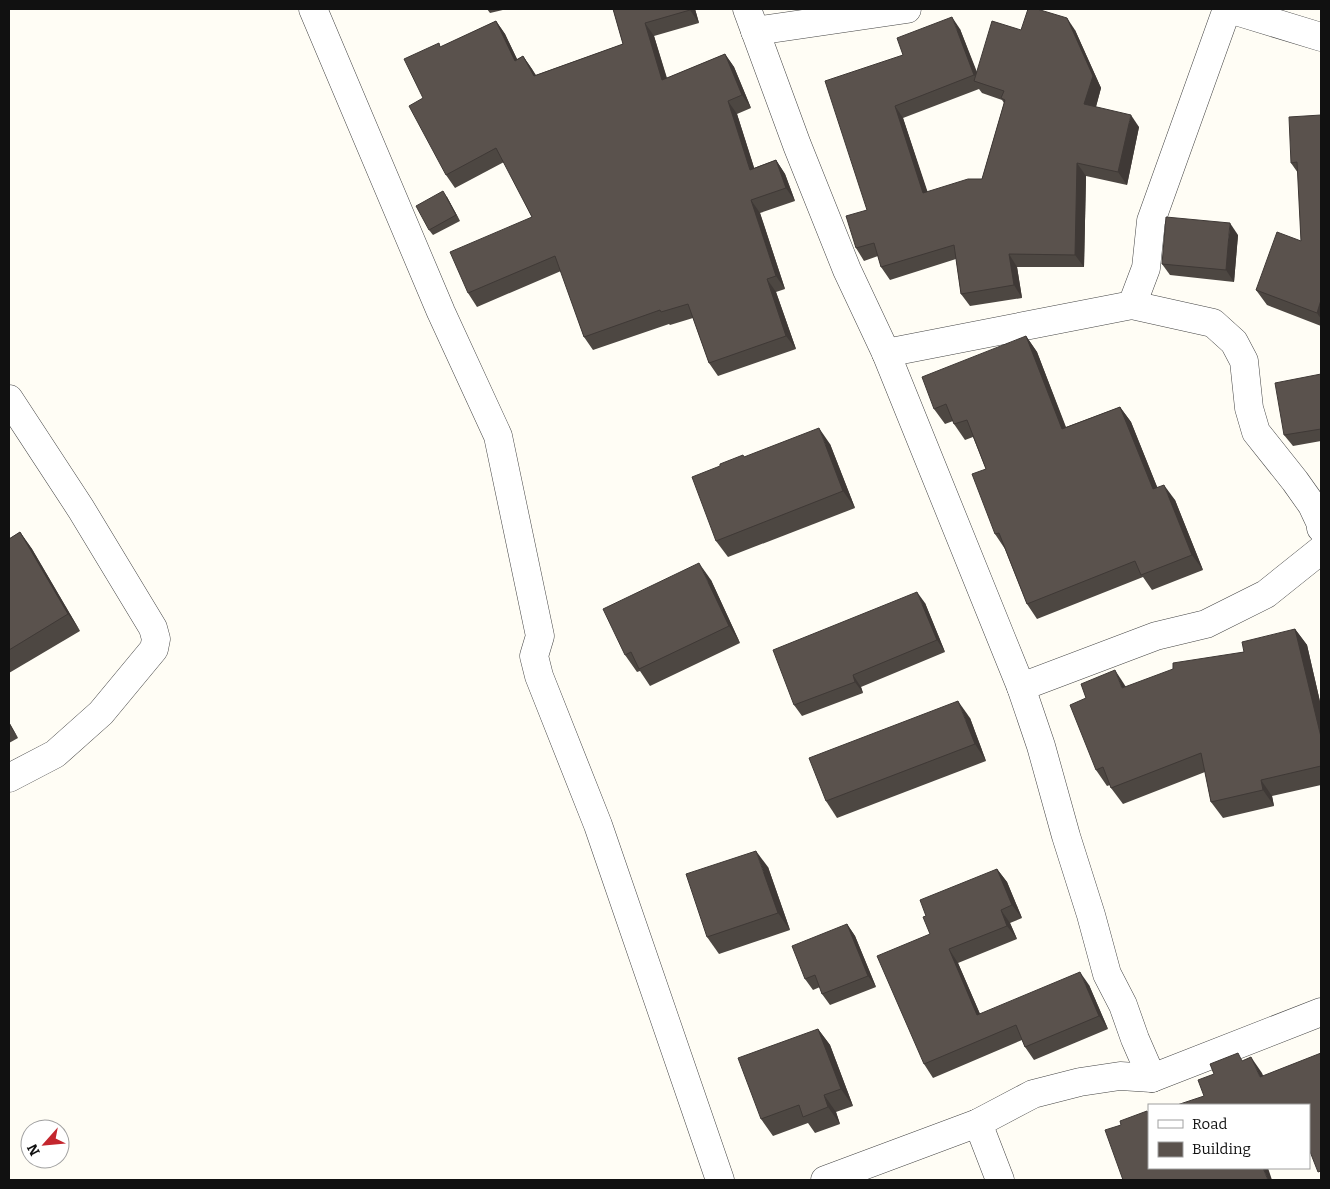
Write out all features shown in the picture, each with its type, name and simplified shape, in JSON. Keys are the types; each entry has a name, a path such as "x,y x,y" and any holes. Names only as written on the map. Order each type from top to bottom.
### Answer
{"street":[{"path":"313,9 442,312 498,436 540,636 534,656 539,676 598,825 720,1180"},
{"path":"907,9 751,20 797,145 847,270 886,353 1021,687 1041,746 1107,974 1123,1005 1152,1078"},
{"path":"1132,305 1146,268 1151,221 1228,9 1321,37"},
{"path":"886,353 1132,305 1213,323 1234,342 1244,361 1249,408 1256,432 1312,505 1321,528"},
{"path":"9,399 86,517 153,628 156,639 154,649 101,714 55,754 9,778"},
{"path":"1021,687 1156,636 1206,624 1266,594 1321,550"},
{"path":"826,1180 978,1123 1033,1094 1080,1082 1120,1076 1152,1078 1321,1012"},
{"path":"978,1123 1000,1180"}],"building":[{"path":"613,9 690,10 645,23 662,80 725,54 742,95 728,101 750,170 776,160 786,188 751,200 776,276 767,279 786,336 709,363 688,304 661,312 660,310 584,337 555,256 468,293 450,252 532,217 496,148 446,175 409,106 423,98 404,59 439,43 440,47 496,21 515,61 523,56 534,76 623,44"},
{"path":"1028,9 1037,9 1067,18 1093,76 1084,104 1131,115 1118,172 1077,163 1075,255 1009,254 1014,285 961,294 954,245 881,267 874,243 856,248 846,216 867,210 825,81 903,55 897,38 952,17 974,75 895,106 923,193 968,179 982,179 1005,100 1001,98 1004,91 974,81 992,21 1021,30"},
{"path":"1321,115 1321,300 1317,313 1256,290 1277,232 1301,241 1297,162 1291,163 1289,117"},
{"path":"443,191 456,215 429,230 416,206"},
{"path":"1166,217 1230,223 1226,270 1162,264"},
{"path":"1026,336 1062,429 1120,407 1153,489 1164,485 1192,555 1141,575 1135,561 1027,604 999,533 995,534 972,474 986,469 967,420 954,424 946,404 934,409 922,377"},
{"path":"1321,374 1321,429 1284,435 1275,383"},
{"path":"819,428 843,491 716,541 692,477 743,455 744,457"},
{"path":"20,532 68,614 9,650 9,539"},
{"path":"699,563 729,626 639,669 631,652 625,655 603,609"},
{"path":"917,592 937,640 853,675 855,682 794,705 773,650"},
{"path":"1295,629 1321,737 1321,766 1261,780 1263,790 1211,802 1201,753 1111,788 1103,767 1096,770 1070,705 1086,698 1081,684 1115,670 1122,688 1173,669 1173,663 1244,652 1242,642"},
{"path":"958,701 975,744 826,801 809,758"},
{"path":"756,851 778,913 707,937 686,874"},
{"path":"997,869 1012,905 1001,910 1007,926 949,949 977,1015 1080,972 1099,1016 1025,1047 1016,1025 924,1064 877,956 930,934 923,917 926,916 920,900"},
{"path":"847,924 868,976 822,994 815,975 805,979 792,946"},
{"path":"818,1029 841,1089 824,1095 828,1107 803,1117 799,1105 761,1119 738,1058"},
{"path":"1238,1053 1242,1061 1251,1057 1260,1077 1321,1053 1321,1171 1318,1172 1310,1152 1310,1104 1180,1104 1204,1096 1198,1080 1214,1074 1210,1064"},
{"path":"1147,1111 1148,1169 1263,1169 1268,1180 1123,1180 1105,1130 1121,1125 1120,1121"}]}
